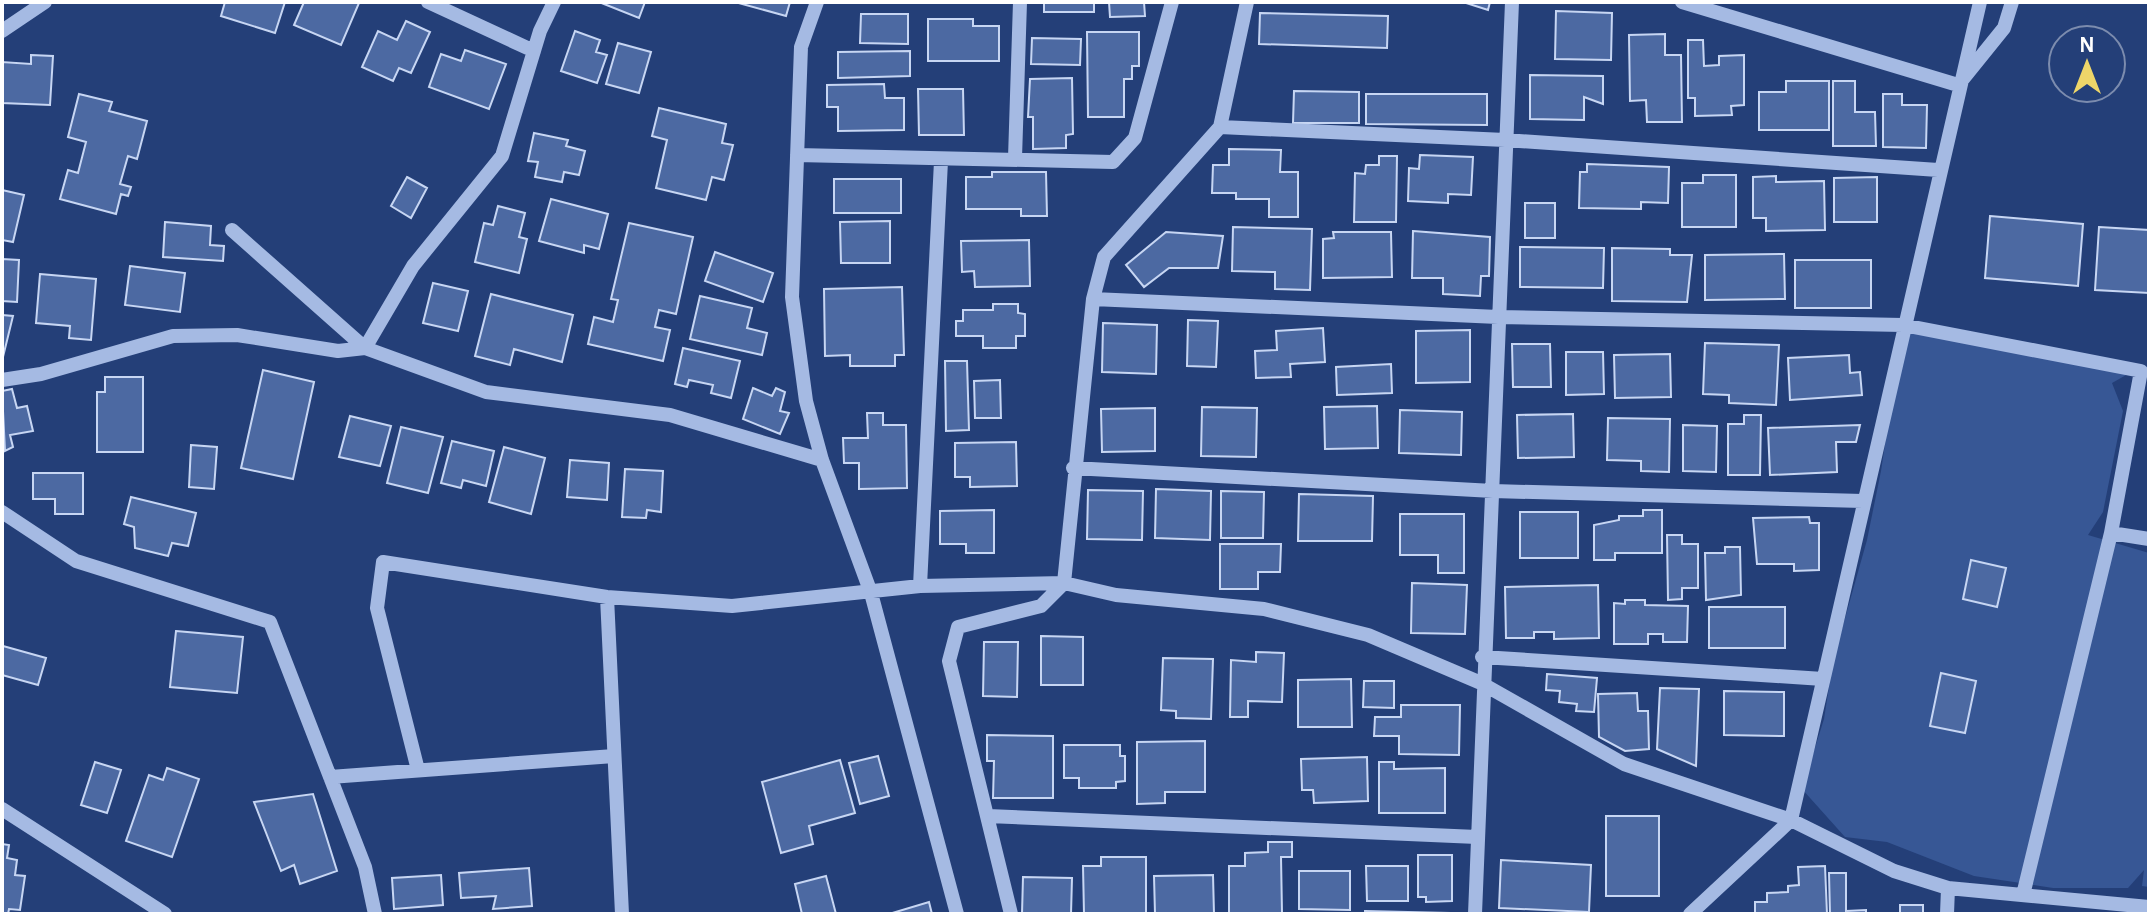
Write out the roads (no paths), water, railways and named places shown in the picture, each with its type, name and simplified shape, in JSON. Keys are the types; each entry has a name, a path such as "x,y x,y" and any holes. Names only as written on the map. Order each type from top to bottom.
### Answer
{"street":[{"path":"2,31 45,2"},
{"path":"428,2 534,51"},
{"path":"365,348 413,266 502,156 534,51 554,2"},
{"path":"817,2 801,47 792,297 806,401 822,460 871,593 957,914"},
{"path":"1015,158 1020,2"},
{"path":"797,155 941,161 1015,158 1113,162 1135,138 1172,2"},
{"path":"1011,914 949,661 958,627 1041,606 1064,583 1073,468 1093,299 1104,257 1220,127 1247,2"},
{"path":"1475,914 1482,657 1493,491 1512,2"},
{"path":"1682,2 1958,85"},
{"path":"1690,914 1791,820 1938,170 1980,2"},
{"path":"1958,85 2004,28 2012,2"},
{"path":"1220,127 1505,140 1938,170"},
{"path":"920,586 941,161"},
{"path":"232,230 365,348 486,392 670,415 822,460"},
{"path":"1093,299 1498,317 1903,325 2141,371 2111,533 2023,895"},
{"path":"2,380 41,374 173,336 237,335 338,351 365,348"},
{"path":"1073,468 1493,491 1863,501"},
{"path":"2,512 76,561 270,622 365,867 375,914"},
{"path":"2111,533 2149,539"},
{"path":"418,770 377,608 383,562 607,597 732,606 920,586 1064,583 1116,595 1264,609 1368,635 1481,683 1624,764 1791,820 1894,871 1948,888 2149,907"},
{"path":"607,597 622,914"},
{"path":"1482,657 1823,679"},
{"path":"330,777 614,756"},
{"path":"2,809 165,914"},
{"path":"988,816 1477,837"},
{"path":"1947,914 1948,888"}]}
